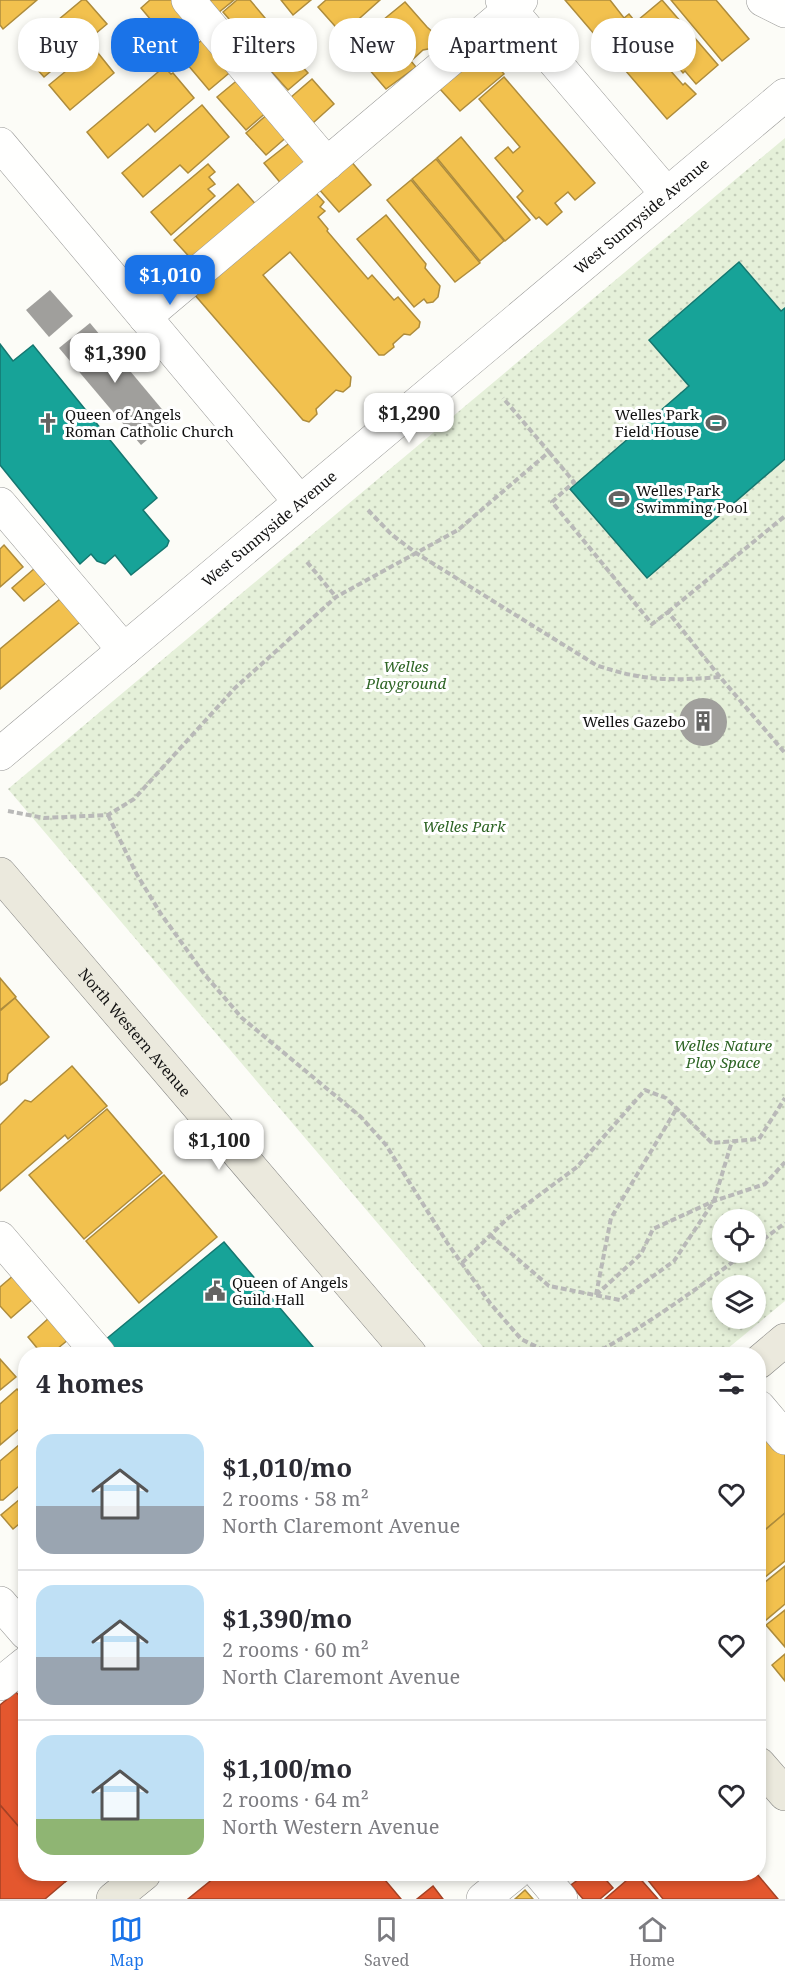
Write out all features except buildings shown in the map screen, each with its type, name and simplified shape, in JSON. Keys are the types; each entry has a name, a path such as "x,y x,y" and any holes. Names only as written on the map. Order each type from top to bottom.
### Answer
{"main road":[{"name":"North Western Avenue","path":"0,874 404,1347"},
{"path":"766,1356 785,1340"},
{"path":"766,1772 785,1794"},
{"path":"113,1899 135,1881"}],"street":[{"path":"188,0 327,164"},
{"path":"763,0 785,11"},
{"path":"145,317 327,164 511,3 667,194"},
{"name":"West Sunnyside Avenue","path":"0,754 785,94"},
{"path":"0,144 300,501"},
{"path":"0,504 124,650"},
{"path":"0,1238 93,1347"},
{"path":"766,1415 785,1438"},
{"path":"0,1603 18,1624"},
{"path":"0,1684 18,1669"},
{"path":"483,1899 505,1881"},
{"path":"546,1881 561,1899"}],"path":[{"path":"503,398 574,482 552,502 652,624 785,516"},
{"path":"8,811 44,818 108,815 134,799 235,688 336,597 458,530 549,452"},
{"path":"368,510 391,534 416,553 596,665 626,675 653,679 720,677"},
{"path":"307,562 336,597"},
{"path":"668,612 785,753"},
{"path":"108,815 136,873 161,914 205,975 242,1018 271,1044 310,1073 367,1124 386,1145 490,1303 521,1339 537,1347"},
{"path":"462,1263 507,1219 577,1167 645,1090 666,1098 712,1143 759,1139 785,1098"},
{"path":"596,1296 611,1218 677,1108"},
{"path":"490,1235 549,1286 620,1300 674,1261 714,1201 732,1141"},
{"path":"596,1296 641,1254 653,1229 714,1201 765,1184 785,1162"},
{"path":"766,1237 785,1223"},
{"path":"606,1347 706,1283 732,1263"}],"green space":[{"name":"Welles Park","path":"785,138 785,1301 766,1317 766,1275 712,1275 712,1329 751,1329 729,1347 483,1347 8,789"}],"place":[{"name":"Queen of Angels Roman Catholic Church","path":"48,423"},
{"name":"Welles Park Field House","path":"716,423"},
{"name":"Welles Park Swimming Pool","path":"619,499"},
{"name":"Welles Gazebo","path":"703,721"},
{"name":"Queen of Angels Guild Hall","path":"215,1291"}],"park label":[{"name":"Welles Playground","path":"406,674"},
{"name":"Welles Nature Play Space","path":"723,1054"}]}
